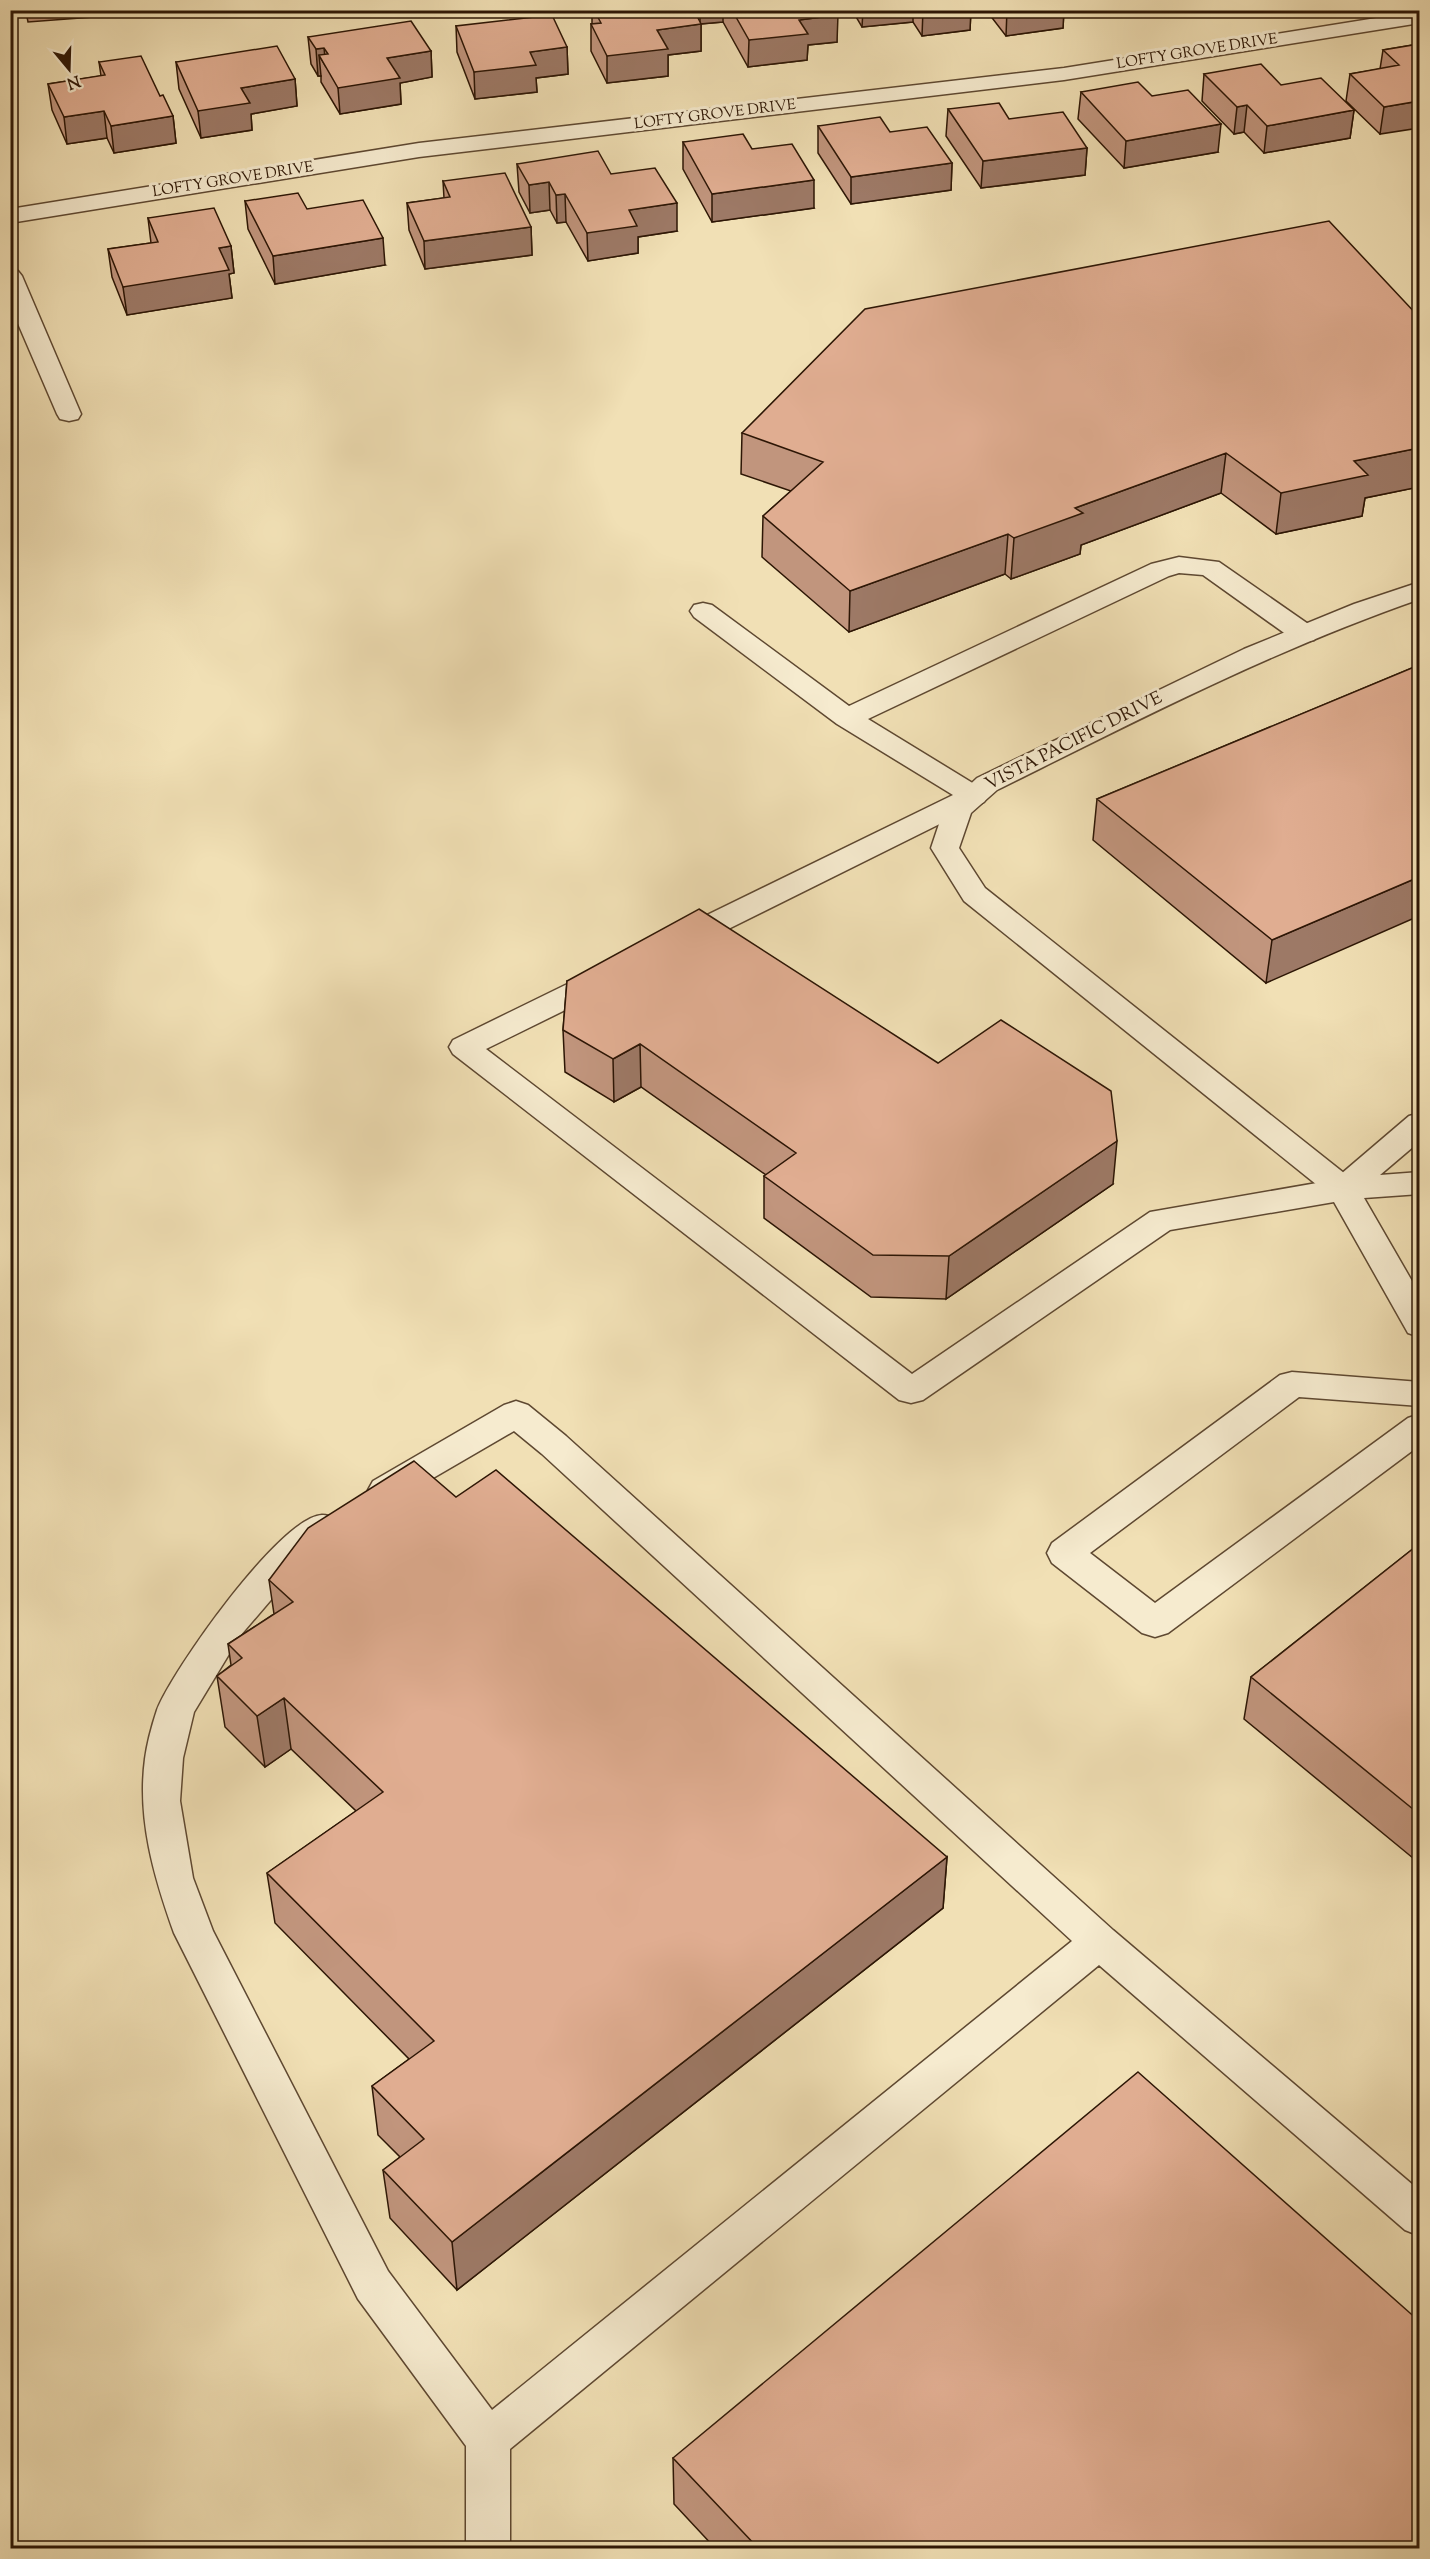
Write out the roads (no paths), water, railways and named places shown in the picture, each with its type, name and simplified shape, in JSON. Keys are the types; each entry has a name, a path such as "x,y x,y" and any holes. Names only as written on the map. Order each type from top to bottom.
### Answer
{"street":[{"name":"LOFTY GROVE DRIVE","path":"10,216 419,150 1064,74 1419,16"},
{"path":"10,276 69,414"},
{"path":"847,718 1160,570 1179,565 1210,568 1304,634"},
{"name":"VISTA PACIFIC DRIVE","path":"1342,1189 974,894 945,848 958,809 987,784 1220,669 1380,603 1419,590"},
{"path":"703,611 847,718 974,796"},
{"path":"974,796 464,1047 911,1391 1161,1220 1342,1189 1419,1183"},
{"path":"1342,1189 1419,1124"},
{"path":"1342,1189 1419,1325"},
{"path":"1419,1394 1292,1384 1065,1553 1155,1623 1419,1427"},
{"path":"488,2548 489,2440 373,2285 194,1933 174,1878 161,1800 164,1758 176,1710 227,1626 292,1550 351,1509 516,1414 554,1445 1099,1942 1419,2217"},
{"path":"489,2440 1099,1942"}]}
